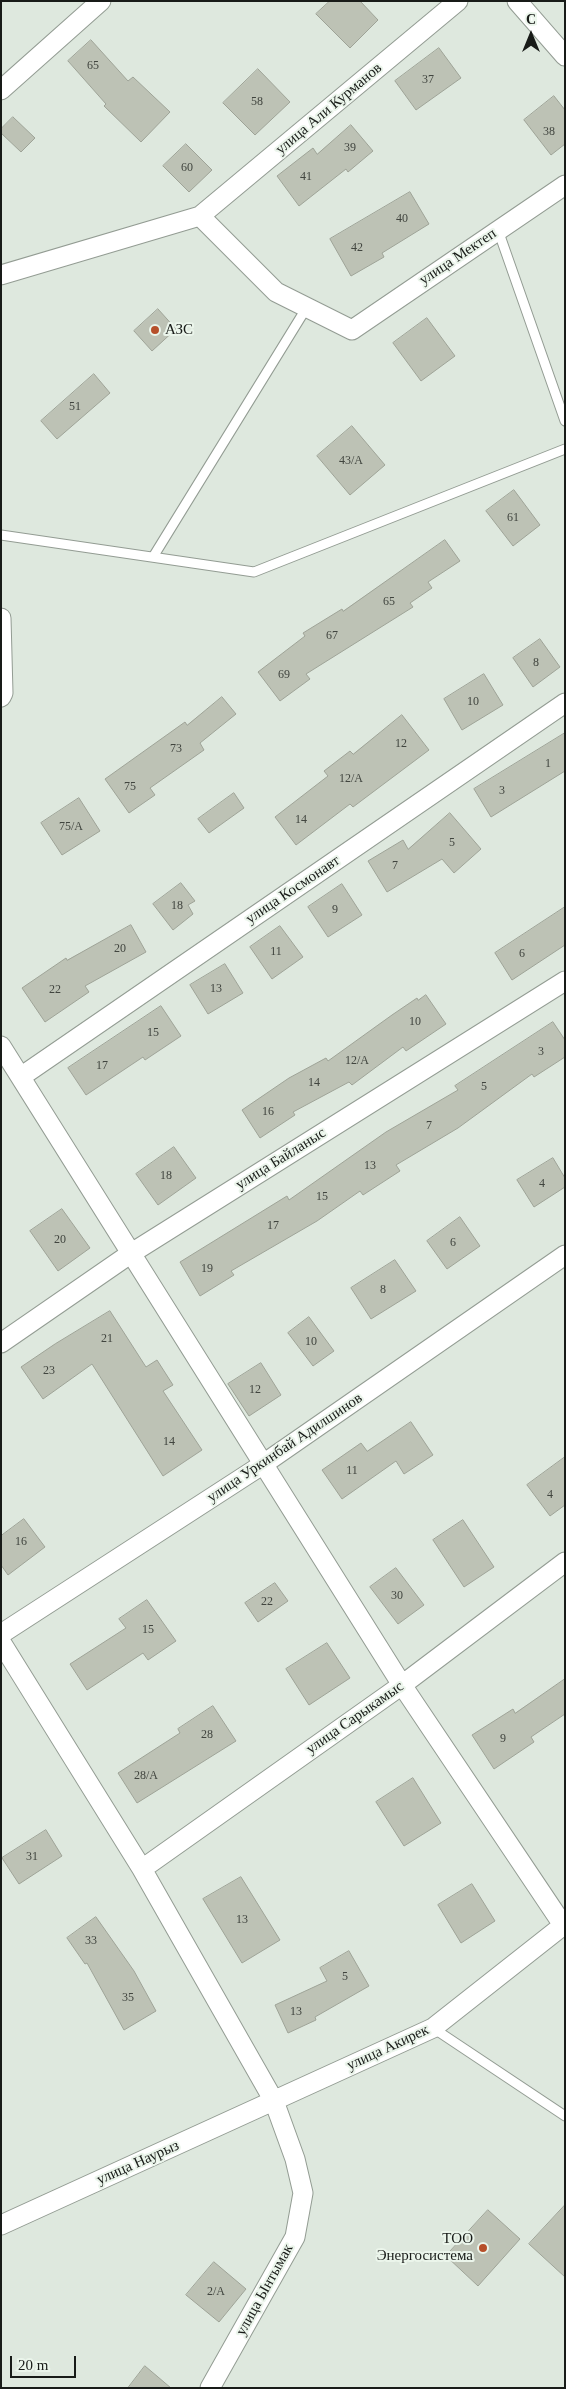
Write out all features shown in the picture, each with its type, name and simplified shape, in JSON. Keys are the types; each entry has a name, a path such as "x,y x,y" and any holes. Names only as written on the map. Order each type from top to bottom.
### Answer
{"street":[{"path":"1,90 101,1"},
{"name":"улица Али Курманов","path":"200,216 458,1"},
{"path":"517,1 565,56"},
{"name":"улица Мектеп","path":"307,307 352,330 565,185"},
{"path":"1,275 200,216 276,292 307,307"},
{"path":"1,618 3,692 1,697"},
{"name":"улица Космонавт","path":"22,1076 565,703"},
{"name":"улица Байланыс","path":"1,1343 130,1254 565,981"},
{"path":"1,1046 22,1076 130,1254 402,1685 564,1924"},
{"name":"улица Уркинбай Адилшинов","path":"1,1634 262,1465 565,1256"},
{"name":"улица Сарыкамыс","path":"142,1869 402,1685 565,1562"},
{"name":"улица Ынтымак","path":"1,1642 142,1869 274,2101 295,2159 303,2193 295,2237 210,2388"},
{"name":"улица Акирек","path":"274,2101 432,2028 564,1924"},
{"name":"улица Наурыз","path":"1,2225 274,2101"}],"lane":[{"path":"498,230 565,421"},
{"path":"153,557 307,307"},
{"path":"1,535 254,572 565,449"},
{"path":"432,2028 565,2116"}],"building":[{"path":"330,1 360,1 378,20 350,48 316,14"},
{"path":"91,40 128,81 133,77 170,112 141,142 104,106 106,104 68,61"},
{"path":"439,48 461,78 416,110 395,81"},
{"path":"258,69 290,102 255,135 223,103"},
{"path":"554,96 565,110 565,144 551,155 524,120"},
{"path":"13,117 35,138 21,152 1,133 1,129"},
{"path":"351,125 373,151 348,172 346,169 299,206 277,176 313,148 317,154"},
{"path":"186,144 212,170 189,192 163,166"},
{"path":"410,192 429,224 382,253 384,257 351,276 330,239"},
{"name":"АЗС","path":"158,309 176,329 152,351 134,331"},
{"path":"427,318 455,356 421,381 393,343"},
{"path":"94,374 110,393 57,439 41,421"},
{"path":"352,426 385,465 350,495 317,456"},
{"path":"514,490 540,525 513,546 486,511"},
{"path":"445,540 460,561 428,582 432,588 410,603 413,607 306,674 310,679 280,701 258,672 305,636 303,633 342,609 343,611"},
{"path":"540,639 560,667 533,687 513,658"},
{"path":"484,674 503,705 462,730 444,699"},
{"path":"222,697 236,714 200,743 204,750 150,788 155,795 129,813 105,779 185,722 187,725"},
{"path":"402,715 429,750 353,807 350,804 296,845 275,817 328,776 324,771 350,751 353,754"},
{"path":"565,733 565,771 491,817 474,789"},
{"path":"234,793 244,808 209,833 198,819"},
{"path":"79,798 100,831 62,855 41,823"},
{"path":"450,813 481,849 454,873 442,859 387,892 368,861 403,840 408,849"},
{"path":"181,883 195,901 188,905 193,914 173,930 153,904"},
{"path":"342,884 362,915 328,937 308,907"},
{"path":"565,907 565,945 512,980 495,953"},
{"path":"131,925 146,952 85,986 89,992 45,1022 22,988 66,958 67,960"},
{"path":"280,926 303,957 272,979 250,947"},
{"path":"225,964 243,993 208,1014 190,985"},
{"path":"426,995 446,1024 406,1051 403,1047 352,1085 349,1082 293,1112 295,1115 260,1138 242,1110 289,1078 326,1058 328,1061 417,998 418,1000"},
{"path":"161,1006 181,1036 145,1060 143,1057 86,1095 68,1068"},
{"path":"553,1022 565,1040 565,1057 534,1077 532,1074 458,1128 396,1165 400,1171 363,1195 360,1191 317,1221 231,1271 234,1275 200,1296 180,1262 287,1196 289,1200 386,1132 458,1090 455,1086"},
{"path":"174,1147 196,1178 158,1205 136,1174"},
{"path":"553,1158 565,1178 565,1187 534,1207 517,1180"},
{"path":"62,1209 90,1248 58,1271 30,1231"},
{"path":"460,1217 480,1246 447,1269 427,1241"},
{"path":"395,1260 416,1291 371,1319 351,1288"},
{"path":"110,1311 146,1367 157,1360 173,1385 163,1391 202,1450 163,1476 92,1364 43,1399 21,1367"},
{"path":"309,1317 334,1351 313,1366 288,1333"},
{"path":"261,1363 281,1395 249,1416 228,1384"},
{"path":"411,1422 433,1455 404,1474 396,1461 342,1499 322,1470 361,1443 367,1451"},
{"path":"565,1457 565,1505 550,1516 527,1485"},
{"path":"24,1519 45,1547 8,1575 1,1565 1,1536"},
{"path":"463,1520 494,1567 464,1587 433,1540"},
{"path":"396,1568 424,1605 398,1624 370,1587"},
{"path":"275,1583 288,1601 258,1622 245,1603"},
{"path":"147,1600 176,1641 148,1660 143,1653 87,1690 70,1664 126,1628 119,1619"},
{"path":"327,1643 350,1678 309,1705 286,1669"},
{"path":"565,1679 565,1714 531,1737 534,1742 494,1769 472,1735 513,1709 515,1713"},
{"path":"213,1706 236,1741 137,1803 118,1773 180,1733 178,1729"},
{"path":"413,1778 441,1823 404,1846 376,1802"},
{"path":"46,1830 62,1856 19,1884 2,1858"},
{"path":"241,1877 280,1940 242,1963 203,1899"},
{"path":"472,1884 495,1921 461,1943 438,1905"},
{"path":"96,1917 134,1971 156,2011 124,2030 87,1963 85,1964 67,1938"},
{"path":"349,1951 369,1986 315,2017 316,2020 288,2033 275,2005 327,1981 320,1968"},
{"path":"565,2205 565,2277 529,2244"},
{"name":"ТОО Энергосистема","path":"488,2210 520,2239 478,2286 446,2256"},
{"path":"214,2262 246,2289 219,2322 186,2295"},
{"path":"145,2366 171,2388 128,2388"}],"place":[{"name":"АЗС","path":"155,330"},
{"name":"ТОО Энергосистема","path":"483,2248"}]}
